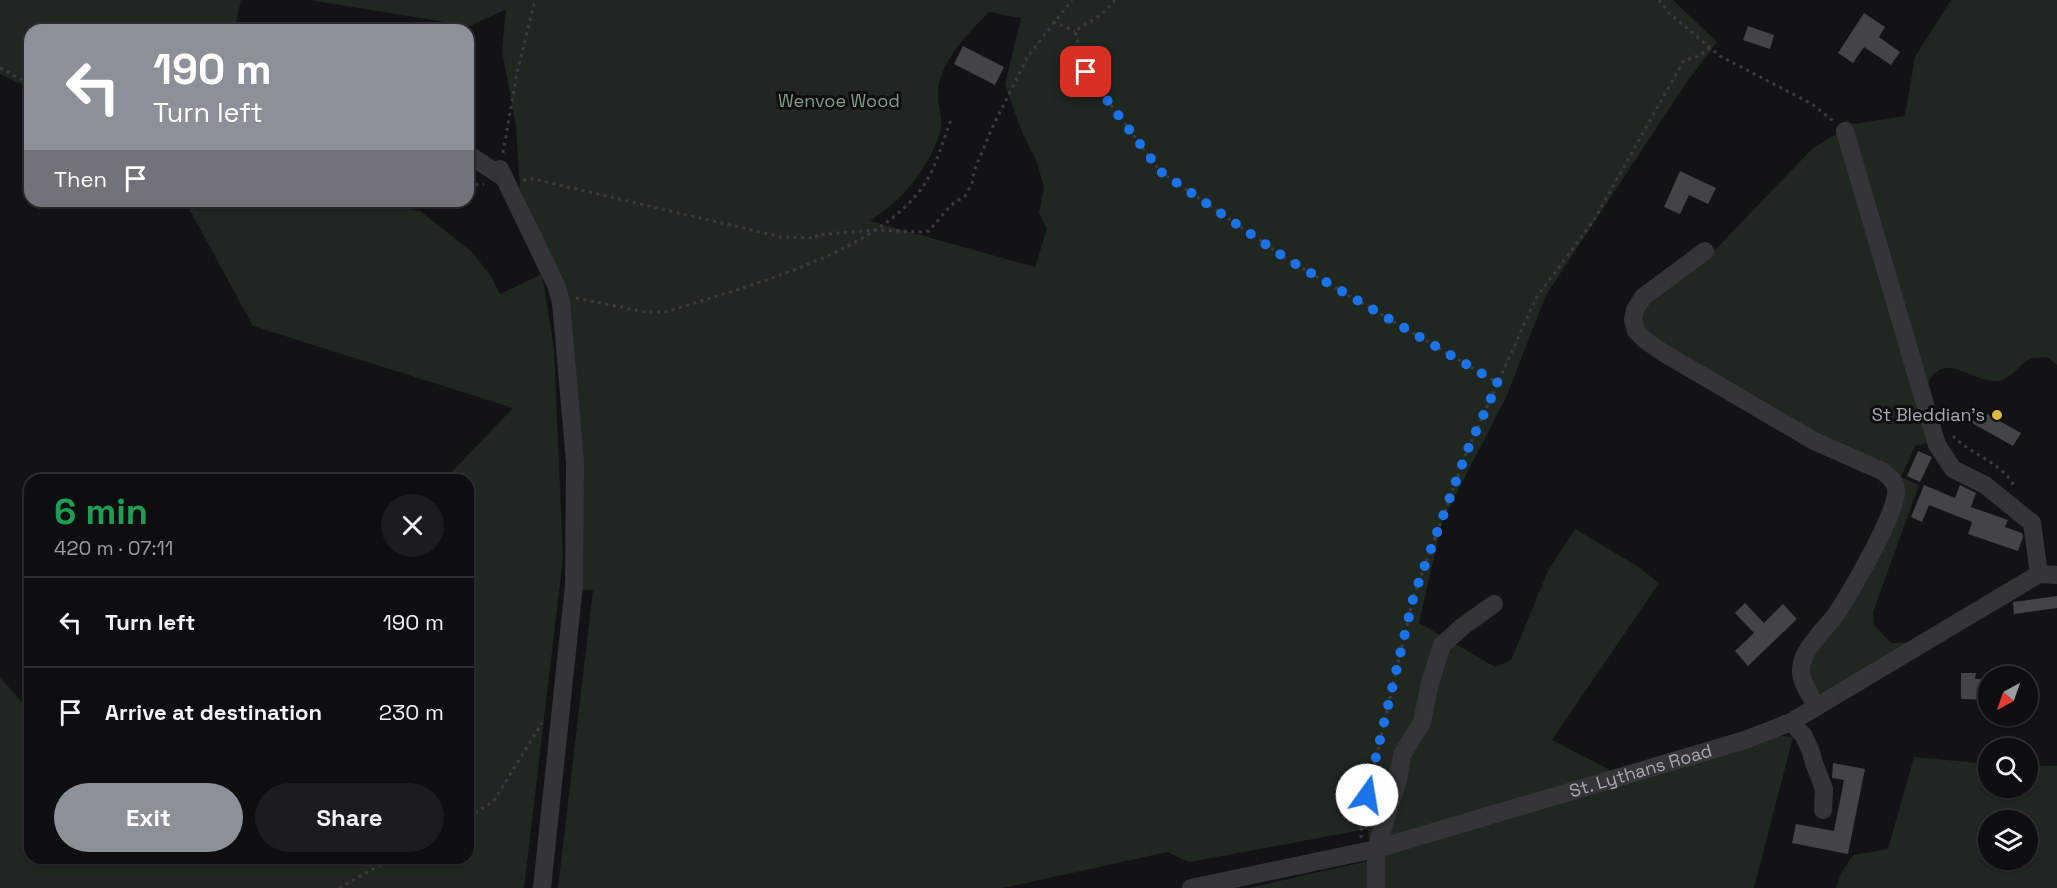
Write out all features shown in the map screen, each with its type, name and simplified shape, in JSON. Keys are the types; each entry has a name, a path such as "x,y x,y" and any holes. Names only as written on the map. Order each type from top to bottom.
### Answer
{"street":[{"path":"1845,130 1937,445 1953,469 1985,485 2032,524 2048,575"},
{"path":"474,158 503,176 556,285 561,303 575,462 574,585 542,888"},
{"path":"1706,251 1642,297 1633,320 1636,331 1662,352 1814,441 1882,471 1891,478 1896,488 1896,499 1891,514 1856,580 1837,612 1803,660 1801,672 1805,687 1816,705"},
{"name":"St. Lythans Road","path":"1191,888 1368,850 1745,740 1791,722 1816,705 2048,575"},
{"path":"1376,888 1368,850 1398,780 1402,755 1422,722 1430,683 1442,645 1494,604"},
{"path":"1791,722 1804,736 1812,752 1824,789 1823,810"}],"path":[{"path":"535,0 518,74 503,176 534,179 781,237 816,238 817,235 875,230 929,231 951,205 965,196 972,184 974,171 993,126 1028,56 1072,0"},
{"path":"1075,32 1102,14 1115,0"},
{"path":"1659,0 1669,13 1720,56 1812,104 1845,130"},
{"path":"1053,22 1075,32"},
{"path":"1075,32 1086,72 1161,172 1287,259 1498,383"},
{"path":"1368,850 1362,818 1414,595 1467,451 1536,298 1594,220 1684,60 1699,56 1710,48"},
{"path":"0,68 24,81"},
{"path":"561,303 578,298 626,309 665,312 785,274 875,230 911,202 925,183 952,117"},
{"path":"1948,431 1962,446 2009,475 2018,494"},
{"path":"474,813 493,802 547,716"},
{"path":"339,888 382,864"}],"green space":[{"path":"0,0 241,0 235,24 24,24 24,85 0,74"},
{"name":"Wenvoe Wood","path":"309,0 1673,0 1717,42 1687,82 1546,295 1507,395 1442,522 1419,623 1495,667 1511,660 1548,571 1575,529 1637,566 1659,583 1552,740 1614,772 1370,845 1368,829 1189,862 1167,852 1003,888 558,888 593,590 572,589 561,281 520,188 516,126 502,51 506,9 474,24 458,24","holes":["989,12 1021,18 1005,85 1022,132 1037,162 1044,188 1039,213 1047,229 1035,267 870,221 905,192 932,153 941,127 938,91 944,68 957,48"]},
{"path":"1951,0 2057,0 2057,365 2047,357 2033,358 2000,381 1949,368 1941,369 1934,374 1928,383 1845,120 1854,124 1905,116 1915,57"},
{"path":"1840,132 1927,443 1915,446 1901,477 1919,485 1873,612 1874,625 1891,643 1912,643 1822,694 1818,692 1805,673 1900,493 1831,446 1645,337 1639,312 1686,270 1716,249 1813,148"},
{"path":"188,207 394,207 420,211 472,252 490,275 500,294 542,274 554,348 563,558 524,888 0,888 0,677 24,705 24,864 474,864 474,474 450,474 513,408 253,326"},
{"path":"1780,736 1793,737 1754,888 1384,888 1385,854"},
{"path":"1914,757 1978,763 1978,798 2038,798 2038,766 2057,766 2057,888 1836,888 1841,873 1853,855 1888,849"},
{"path":"1369,861 1370,888 1248,888"}],"building":[{"path":"1864,13 1885,27 1879,37 1900,52 1891,65 1864,47 1853,63 1838,53"},
{"path":"1748,26 1774,35 1770,49 1743,40"},
{"path":"963,46 1004,67 995,85 954,64"},
{"path":"1680,171 1716,188 1708,204 1689,195 1680,214 1664,207"},
{"path":"1980,410 2021,433 2013,446 1972,423"},
{"path":"1918,451 1932,457 1920,482 1907,476"},
{"path":"1924,485 1955,498 1960,485 1976,493 1971,507 2008,520 2005,527 2022,533 2023,537 2018,551 1968,534 1972,522 1929,505 1922,522 1911,517"},
{"path":"2057,596 2057,608 2014,614 2013,602"},
{"path":"1745,603 1764,623 1783,604 1797,619 1748,666 1735,651 1754,633 1735,613"},
{"path":"1961,673 1976,673 1978,700 1961,699"},
{"path":"1833,763 1865,769 1848,854 1792,843 1796,824 1834,831 1844,780 1832,778"}],"place":[{"name":"St Bleddian’s","path":"1997,415"}],"route":[{"path":"1086,72 1161,172 1287,259 1498,383 1467,451 1414,595 1367,795"}]}
